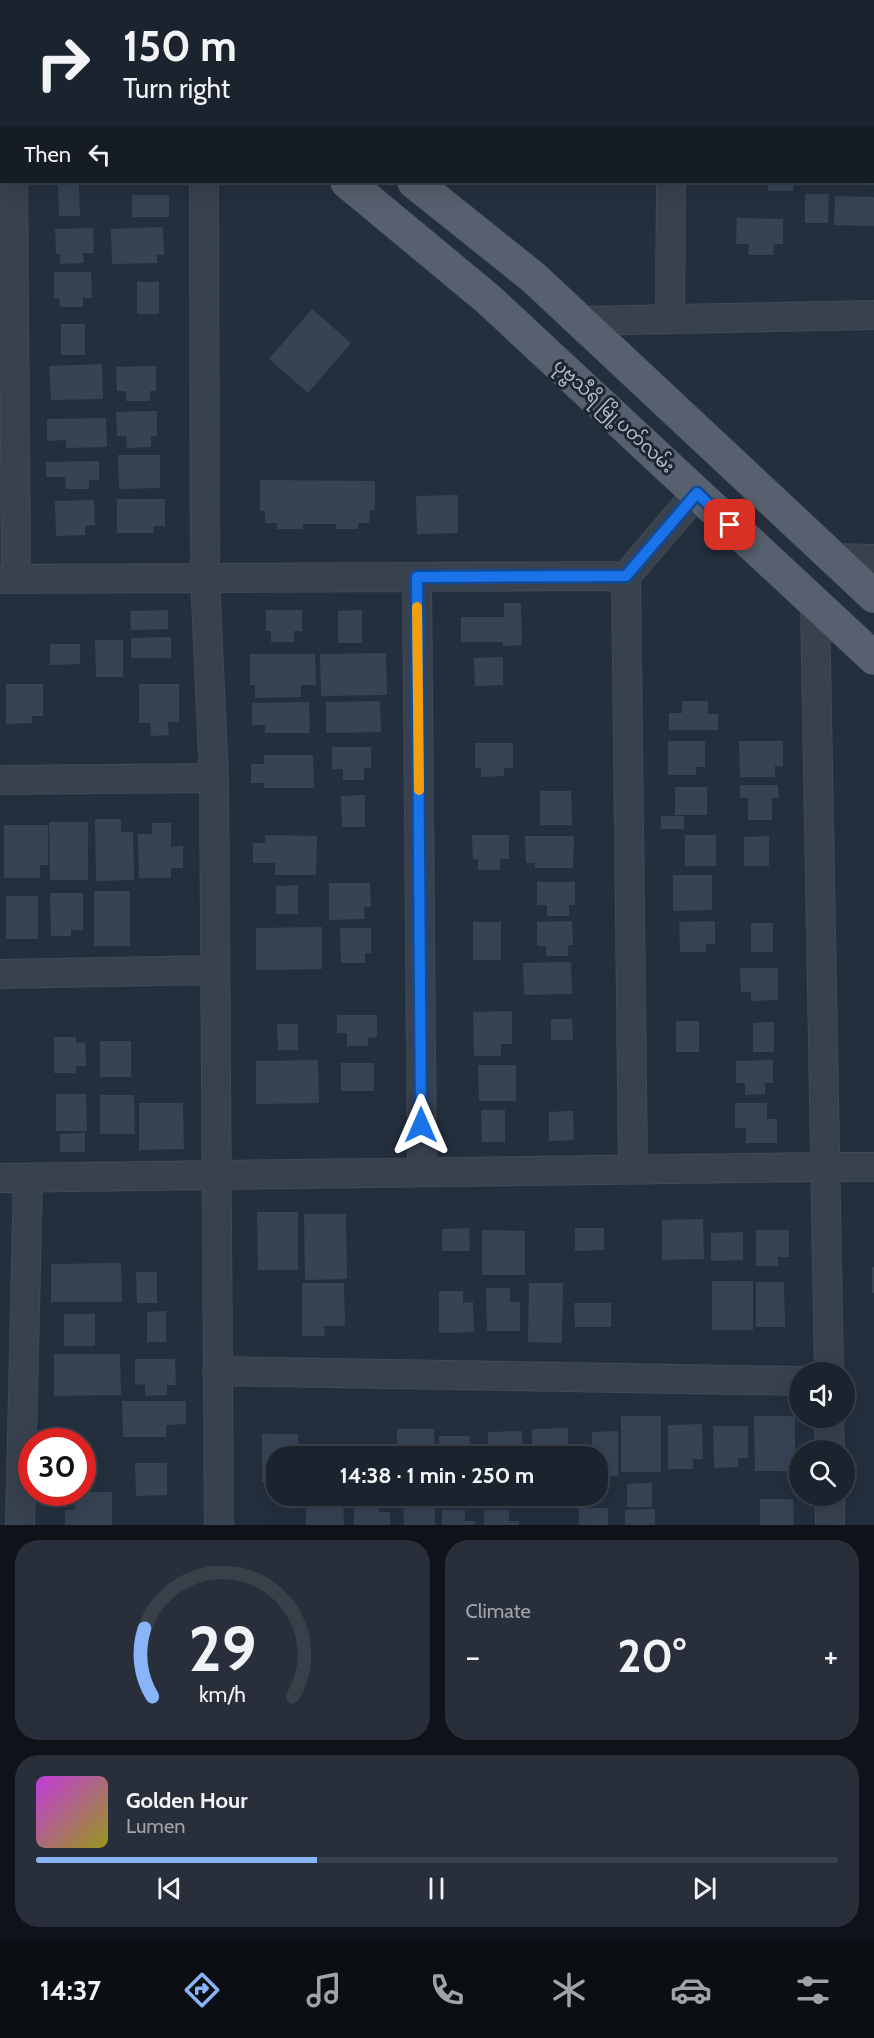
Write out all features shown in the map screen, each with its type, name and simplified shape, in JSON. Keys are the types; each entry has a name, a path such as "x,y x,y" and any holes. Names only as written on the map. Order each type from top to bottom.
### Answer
{"main road":[{"name":"ပုဗ္ဗသီရိ မြို့ပတ်လမ်း","path":"348,183 505,315 874,658"},
{"path":"415,183 534,278 874,597"},
{"path":"505,315 534,278"}],"street":[{"path":"13,183 8,579 626,576"},
{"path":"204,183 206,578 214,778 219,1525"},
{"path":"670,318 671,183"},
{"path":"580,321 874,315"},
{"path":"633,1169 626,576 697,493"},
{"path":"833,558 874,559"},
{"path":"417,577 422,1172"},
{"path":"815,604 829,1362"},
{"path":"0,780 214,778"},
{"path":"0,974 214,970"},
{"path":"20,1525 14,1178 874,1167"},
{"path":"218,1371 789,1381"},
{"path":"830,1506 830,1525"}],"building":[{"path":"768,183 794,183 793,191 768,191"},
{"path":"58,185 79,185 80,216 59,216"},
{"path":"805,194 829,194 828,223 805,223"},
{"path":"132,195 169,195 169,217 132,217"},
{"path":"835,196 874,197 874,226 834,225"},
{"path":"737,218 783,219 783,244 774,244 773,255 748,255 749,244 736,244"},
{"path":"163,227 164,255 157,255 157,263 112,264 111,229"},
{"path":"93,228 94,253 83,253 84,263 60,264 60,254 56,254 55,229"},
{"path":"54,272 91,272 92,298 83,298 83,307 60,307 59,298 54,298"},
{"path":"137,282 159,282 159,314 137,314"},
{"path":"312,309 351,343 308,393 269,359"},
{"path":"61,324 85,324 85,355 61,355"},
{"path":"102,364 103,399 51,400 49,366"},
{"path":"156,366 156,391 150,391 150,401 126,401 126,391 117,391 116,367"},
{"path":"157,411 157,436 151,436 151,447 127,448 126,436 117,436 116,412"},
{"path":"106,418 107,447 66,448 66,440 47,441 47,419"},
{"path":"118,455 160,455 160,488 119,489"},
{"path":"99,461 99,480 89,480 89,489 66,489 65,477 46,477 46,462"},
{"path":"260,480 375,481 375,510 370,510 369,523 358,523 358,529 336,529 336,524 303,524 303,529 277,529 277,523 265,523 265,511 260,511"},
{"path":"458,495 458,533 417,534 416,496"},
{"path":"117,499 165,499 165,526 153,526 154,533 117,533"},
{"path":"94,500 95,525 85,526 85,535 56,536 55,501"},
{"path":"504,603 521,603 522,645 503,646 503,642 461,642 461,617 504,617"},
{"path":"168,610 168,629 131,630 130,611"},
{"path":"266,610 302,610 302,631 294,631 294,642 271,642 271,631 266,631"},
{"path":"362,610 362,643 338,643 338,611"},
{"path":"171,637 171,658 131,658 131,638"},
{"path":"95,640 123,640 123,677 96,677"},
{"path":"50,644 80,644 80,664 50,665"},
{"path":"386,653 387,695 321,696 320,654"},
{"path":"250,654 315,654 316,685 301,685 301,697 255,698 255,685 250,685"},
{"path":"503,657 503,685 475,686 474,658"},
{"path":"6,684 43,684 43,716 32,716 32,723 6,724"},
{"path":"139,684 179,684 179,722 168,722 169,735 151,736 150,723 139,723"},
{"path":"380,701 381,732 326,733 326,702"},
{"path":"682,701 708,701 708,714 718,714 718,730 669,730 669,713 682,713"},
{"path":"309,702 310,733 265,733 265,725 252,725 252,703"},
{"path":"668,741 705,741 705,767 696,767 696,775 668,775"},
{"path":"739,741 783,741 783,766 775,766 775,777 740,777"},
{"path":"475,743 513,743 513,768 504,768 504,776 481,777 481,768 475,768"},
{"path":"332,747 371,747 371,768 364,768 364,780 343,780 343,769 332,769"},
{"path":"264,755 313,755 314,788 264,788 264,783 251,783 251,764 264,764"},
{"path":"740,785 778,785 779,798 772,798 772,820 748,820 748,798 740,798"},
{"path":"675,787 707,787 707,815 675,815"},
{"path":"540,791 571,791 572,825 540,825"},
{"path":"365,795 365,827 342,827 341,796"},
{"path":"661,816 684,816 684,829 661,829"},
{"path":"95,819 121,819 121,832 133,832 134,880 96,881"},
{"path":"49,822 88,822 88,880 50,880"},
{"path":"152,823 171,823 171,847 183,846 183,868 171,868 171,878 139,878 138,834 152,834"},
{"path":"4,825 48,825 48,865 40,865 40,878 4,878"},
{"path":"265,835 317,836 316,875 275,875 275,863 253,863 253,843 265,843"},
{"path":"472,835 509,835 509,859 500,859 500,870 478,870 478,859 473,860"},
{"path":"685,835 716,835 716,866 685,866"},
{"path":"525,836 574,836 573,868 535,868 535,863 526,863"},
{"path":"769,836 769,866 744,866 744,837"},
{"path":"673,875 712,875 712,910 673,911"},
{"path":"537,882 575,882 575,905 569,905 569,916 547,916 547,905 537,905"},
{"path":"329,883 370,883 371,907 364,907 365,919 329,920"},
{"path":"298,885 298,914 276,914 276,886"},
{"path":"94,891 130,891 130,946 94,946"},
{"path":"50,893 83,893 83,930 71,930 71,936 51,936"},
{"path":"6,896 38,896 38,939 6,939"},
{"path":"572,921 573,945 568,945 568,956 546,956 546,946 537,946 537,922"},
{"path":"715,921 715,944 706,944 706,952 680,952 679,922"},
{"path":"473,922 501,922 501,960 473,960"},
{"path":"751,923 773,923 773,952 751,952"},
{"path":"322,927 322,969 256,970 256,928"},
{"path":"340,928 371,928 371,953 365,953 365,963 341,963"},
{"path":"571,962 572,994 524,995 523,963"},
{"path":"740,968 778,968 778,1000 751,1001 751,992 741,992"},
{"path":"512,1011 512,1044 501,1044 501,1056 474,1056 473,1012"},
{"path":"337,1015 377,1015 377,1037 368,1038 368,1046 347,1046 347,1033 337,1033"},
{"path":"551,1019 572,1019 573,1040 551,1040"},
{"path":"676,1021 699,1021 699,1052 676,1052"},
{"path":"774,1022 774,1052 753,1052 753,1023"},
{"path":"277,1024 298,1024 298,1050 278,1050"},
{"path":"54,1037 76,1037 76,1043 85,1042 86,1066 76,1066 76,1073 54,1073"},
{"path":"100,1041 131,1041 131,1077 100,1077"},
{"path":"318,1060 319,1103 256,1104 256,1061"},
{"path":"773,1060 773,1083 765,1083 765,1094 745,1095 745,1083 736,1083 736,1061"},
{"path":"341,1063 374,1063 374,1091 341,1091"},
{"path":"478,1065 516,1065 516,1101 479,1101"},
{"path":"56,1094 86,1094 87,1131 56,1131"},
{"path":"100,1095 134,1095 135,1134 100,1134"},
{"path":"139,1103 183,1103 184,1149 139,1150"},
{"path":"735,1103 767,1103 767,1119 777,1119 777,1143 746,1143 746,1128 735,1128"},
{"path":"481,1110 505,1110 505,1142 482,1142"},
{"path":"573,1111 574,1140 549,1141 549,1112"},
{"path":"85,1133 85,1152 60,1152 60,1134"},
{"path":"257,1212 298,1212 298,1270 258,1270"},
{"path":"304,1214 346,1214 347,1279 305,1280"},
{"path":"703,1219 704,1259 662,1260 662,1220"},
{"path":"469,1228 470,1251 442,1251 442,1229"},
{"path":"575,1228 604,1228 604,1250 575,1251"},
{"path":"482,1230 525,1231 525,1275 482,1275"},
{"path":"756,1230 789,1230 789,1257 778,1257 778,1266 756,1266"},
{"path":"743,1232 743,1260 711,1261 711,1233"},
{"path":"121,1263 122,1302 51,1302 51,1264"},
{"path":"872,1267 874,1267 874,1293 872,1293"},
{"path":"136,1272 157,1272 157,1303 137,1303"},
{"path":"712,1281 753,1281 753,1330 712,1330"},
{"path":"756,1282 784,1282 785,1327 756,1327"},
{"path":"302,1283 344,1283 345,1326 324,1326 325,1336 302,1336"},
{"path":"529,1283 563,1283 562,1343 528,1342"},
{"path":"486,1288 510,1288 510,1302 520,1302 520,1331 487,1331"},
{"path":"439,1291 463,1291 463,1303 473,1302 474,1332 439,1333"},
{"path":"574,1303 611,1303 611,1327 575,1327"},
{"path":"166,1311 166,1342 147,1342 147,1312"},
{"path":"64,1314 95,1314 95,1346 64,1346"},
{"path":"54,1354 120,1354 121,1395 54,1396"},
{"path":"135,1359 175,1359 176,1385 167,1385 167,1395 145,1396 145,1384 135,1385"},
{"path":"122,1401 186,1401 186,1424 166,1425 166,1437 123,1437"},
{"path":"621,1416 661,1416 661,1472 621,1472"},
{"path":"754,1416 789,1416 789,1428 795,1428 795,1440 789,1440 789,1471 755,1471"},
{"path":"702,1424 703,1459 693,1459 693,1469 668,1469 668,1425"},
{"path":"713,1426 748,1426 748,1458 738,1458 738,1467 714,1468"},
{"path":"568,1428 568,1446 532,1446 532,1429"},
{"path":"397,1429 434,1429 435,1446 397,1446"},
{"path":"522,1431 523,1446 488,1446 488,1432"},
{"path":"618,1431 618,1476 608,1476 608,1446 592,1446 592,1432"},
{"path":"262,1434 298,1434 299,1446 266,1446 266,1482 262,1482"},
{"path":"439,1436 470,1436 470,1446 439,1446"},
{"path":"135,1463 167,1463 167,1495 136,1496"},
{"path":"652,1483 652,1507 627,1507 627,1484"},
{"path":"96,1492 112,1492 112,1525 65,1525 65,1510 75,1510 75,1506 96,1506"},
{"path":"760,1499 789,1499 789,1506 793,1506 794,1525 760,1525"},
{"path":"306,1506 343,1506 344,1525 306,1525"},
{"path":"354,1506 379,1506 379,1512 390,1512 390,1525 354,1525"},
{"path":"403,1506 435,1506 435,1525 404,1525"},
{"path":"579,1508 608,1508 608,1525 579,1525"},
{"path":"655,1509 655,1525 625,1525 625,1510"},
{"path":"442,1510 465,1510 465,1521 475,1521 475,1525 442,1525"},
{"path":"484,1510 509,1510 509,1521 519,1521 519,1525 484,1525"}],"slow traffic":[{"path":"417,607 419,790"}],"route":[{"path":"421,1125 417,577 626,576 697,493 730,525"}]}
